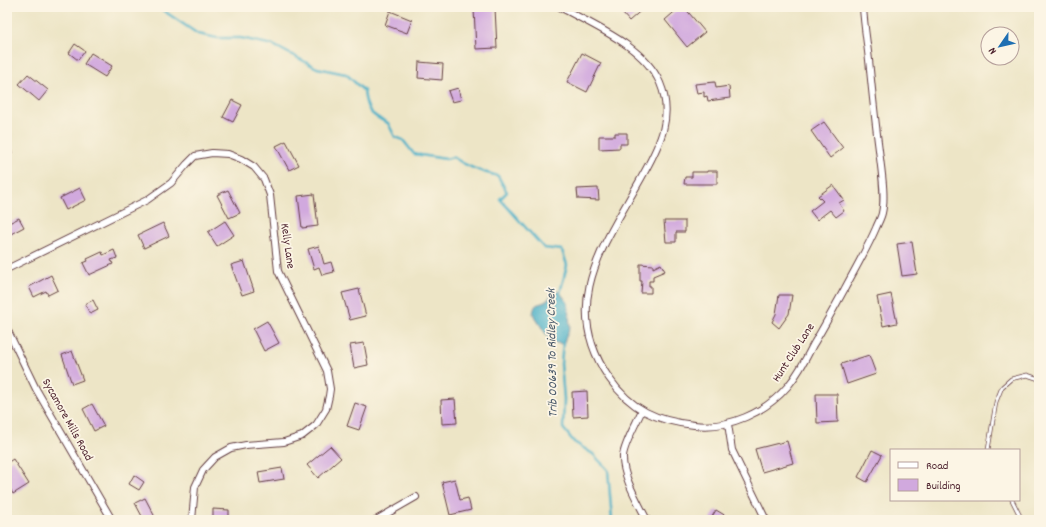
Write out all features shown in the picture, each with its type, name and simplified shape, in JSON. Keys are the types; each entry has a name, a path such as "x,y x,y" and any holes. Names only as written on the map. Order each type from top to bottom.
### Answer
{"street":[{"name":"Hunt Club Lane","path":"560,7 631,47 648,62 660,83 666,107 664,126 658,149 596,263 588,290 586,315 592,343 602,368 618,392 636,407 660,419 686,425 707,427 728,424 750,415 772,402 788,386 805,360 872,239 882,212 883,182 863,7"},
{"name":"Kelly Lane","path":"7,269 147,200 171,183 195,156 212,153 228,154 241,159 254,167 264,179 270,195 278,271 328,371 330,389 326,409 316,425 302,436 284,442 231,448 215,457 203,470 195,487 192,520"},
{"name":"Sycamore Mills Road","path":"7,329 36,389 112,520"},
{"path":"642,410 623,455 624,468 629,483 647,520"},
{"path":"728,424 732,450 766,520"},
{"path":"376,520 416,497"}],"lane":[{"path":"988,449 996,402 1002,388 1010,379 1027,375 1039,380"},
{"path":"1012,501 1022,520"}],"water":[{"path":"559,291 568,303 570,328 563,344 551,342 533,314 537,304 547,300 552,292"}],"building":[{"path":"617,7 645,7 629,21"},
{"path":"680,7 684,7 705,32 687,47 665,20"},
{"path":"495,8 497,48 476,49 474,9"},
{"path":"390,11 412,20 407,33 385,25"},
{"path":"75,44 85,51 78,60 69,53"},
{"path":"91,53 112,66 105,77 84,64"},
{"path":"582,53 601,63 587,92 567,82"},
{"path":"419,62 443,64 442,80 418,78"},
{"path":"28,74 48,90 39,101 19,84"},
{"path":"715,82 716,88 729,86 730,98 708,101 707,96 704,97 704,92 697,93 695,84"},
{"path":"458,88 461,100 452,102 448,91"},
{"path":"232,100 242,105 233,122 223,117"},
{"path":"824,122 843,148 830,158 811,131"},
{"path":"615,133 627,133 627,144 620,144 620,148 599,149 599,136 615,136"},
{"path":"9,141 12,153 7,154 7,142"},
{"path":"286,141 299,165 289,170 276,146"},
{"path":"717,171 717,184 684,184 685,177 692,177 692,172"},
{"path":"833,185 844,200 839,203 844,211 836,217 830,210 817,220 810,211 823,201 818,196"},
{"path":"80,188 86,200 66,210 60,198"},
{"path":"598,188 599,200 578,199 577,189"},
{"path":"228,190 240,213 229,218 217,195"},
{"path":"314,194 318,226 302,228 298,196"},
{"path":"19,218 24,227 7,236 7,224"},
{"path":"225,221 234,235 217,246 208,232"},
{"path":"664,221 685,221 685,232 676,232 676,242 666,242"},
{"path":"163,223 169,236 144,248 138,235"},
{"path":"912,242 917,274 902,276 897,244"},
{"path":"319,246 324,264 331,262 334,272 322,275 319,267 314,269 308,249"},
{"path":"114,250 117,258 111,260 113,264 89,275 83,263 88,261 87,259 102,252 103,255"},
{"path":"244,261 254,291 242,295 231,265"},
{"path":"640,264 653,265 653,268 661,264 665,271 653,276 653,281 649,281 651,293 641,293 642,281 640,281"},
{"path":"51,275 58,290 48,295 46,291 34,297 29,287"},
{"path":"359,289 366,316 350,320 342,293"},
{"path":"891,294 897,323 883,326 877,297"},
{"path":"779,295 792,295 789,314 779,328 772,322 776,314"},
{"path":"93,300 98,310 90,314 85,304"},
{"path":"267,321 279,343 264,351 253,329"},
{"path":"364,343 368,365 354,368 350,345"},
{"path":"72,351 83,380 72,384 62,355"},
{"path":"869,355 876,374 847,384 841,364"},
{"path":"587,391 588,416 573,417 572,392"},
{"path":"816,394 837,394 838,422 817,423"},
{"path":"455,399 457,423 442,424 441,400"},
{"path":"355,403 367,407 359,430 347,426"},
{"path":"92,404 104,426 94,431 83,409"},
{"path":"787,441 793,463 762,472 755,449"},
{"path":"330,446 341,458 318,478 307,465"},
{"path":"872,450 882,455 867,482 858,477"},
{"path":"13,459 29,484 13,494 7,483 7,463"},
{"path":"282,468 284,479 260,483 258,472"},
{"path":"134,475 144,482 139,490 129,484"},
{"path":"455,479 460,500 468,498 471,510 450,515 442,482"},
{"path":"145,498 156,519 144,520 135,503"},
{"path":"213,509 229,510 229,520 213,520"},
{"path":"716,510 733,520 710,520"}],"waterway":[{"name":"Trib 00639 To Ridley Creek","path":"158,7 198,34 217,38 241,38 273,45 317,68 346,74 364,91 366,103 370,111 388,123 395,137 403,140 414,154 446,159 453,157 474,169 498,176 507,192 500,199 544,248 562,250 567,265 560,293"},
{"name":"Trib 00639 To Ridley Creek","path":"563,342 561,364 564,399 563,428 574,442 593,454 608,470 612,520"}]}
